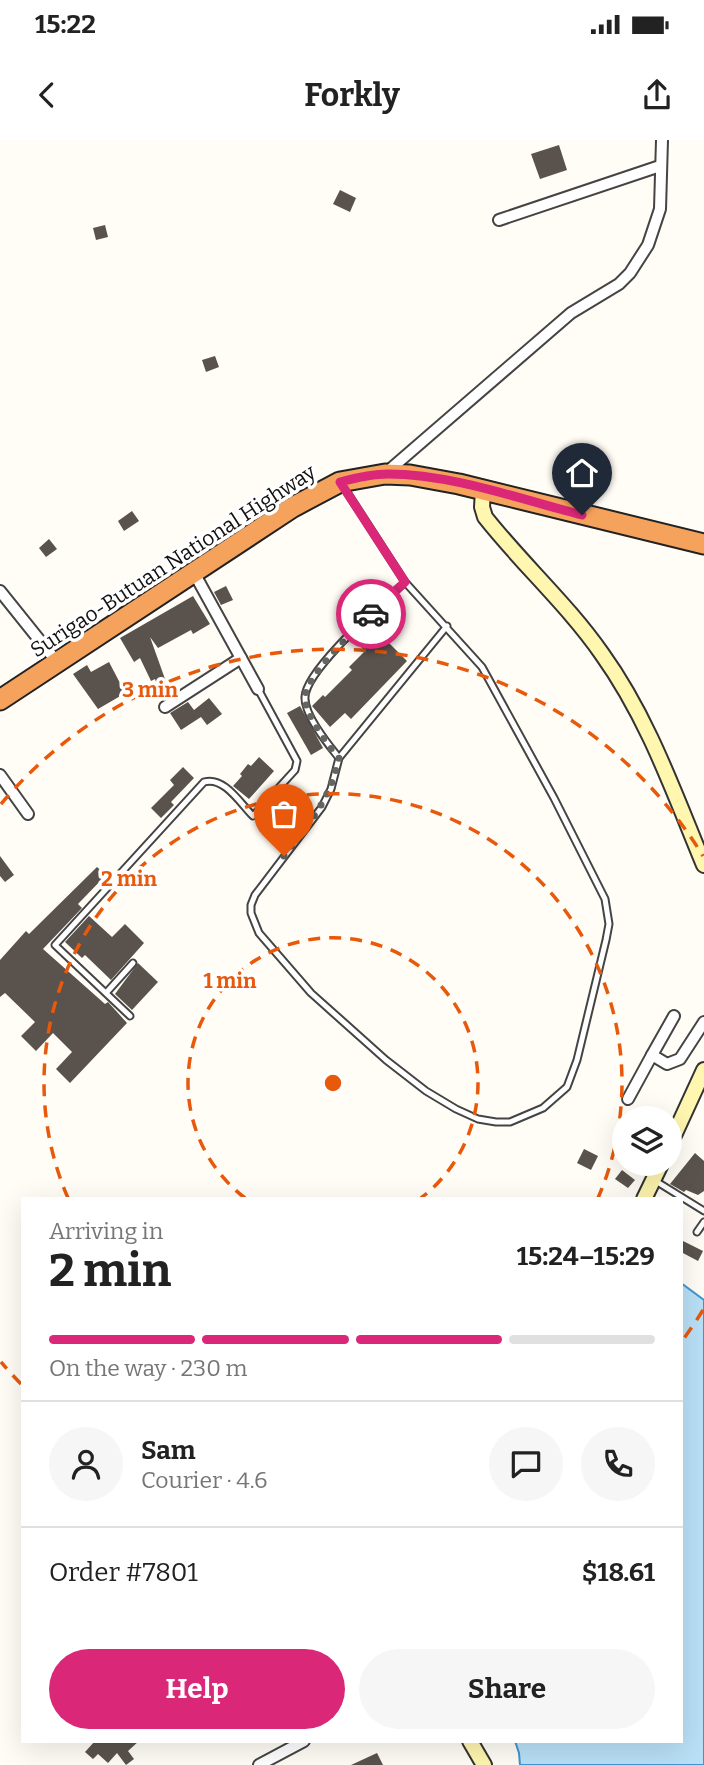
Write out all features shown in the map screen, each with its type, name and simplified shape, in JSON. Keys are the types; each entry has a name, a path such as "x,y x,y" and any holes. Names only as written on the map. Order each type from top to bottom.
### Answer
{"highway":[{"name":"Surigao-Butuan National Highway","path":"0,700 193,570 314,494 340,482 385,474 437,479 704,544"}],"main road":[{"path":"483,490 482,507 485,517 601,652 625,689 644,723 704,865"},
{"path":"682,1118 704,1070"},
{"path":"645,1197 656,1176"},
{"path":"471,1743 484,1765"}],"street":[{"path":"385,474 571,313 606,293 630,273 649,245 660,209 662,140"},
{"path":"499,220 660,166"},
{"path":"193,570 258,689"},
{"path":"0,591 57,662"},
{"path":"165,707 242,658"},
{"path":"0,775 27,814"},
{"path":"628,1099 674,1016"},
{"path":"652,1055 667,1064 680,1059 704,1022"},
{"path":"259,1765 300,1743"}],"lane":[{"path":"340,482 405,582 447,626 481,667 554,798 605,899 608,912 607,940 577,1060 567,1087 543,1108 510,1122 478,1118 456,1109 426,1091 386,1060 311,993 259,933 253,922 251,905 262,885 322,807 331,789 339,758 447,626"},
{"path":"339,758 306,707 306,689 340,646 405,582"},
{"path":"130,1016 55,945 204,782 220,782 253,816 295,770 297,761 258,689"},
{"path":"106,993 133,963"},
{"path":"654,1180 681,1197"},
{"path":"683,1198 704,1211"},
{"path":"697,1232 704,1222"}],"water":[{"path":"683,1284 704,1300 704,1765 520,1765 516,1743 683,1743"}],"building":[{"path":"559,145 567,170 540,179 531,154"},
{"path":"340,190 356,198 350,212 333,204"},
{"path":"105,225 108,237 96,240 93,228"},
{"path":"215,356 219,367 206,372 202,360"},
{"path":"132,511 139,521 124,531 118,521"},
{"path":"49,539 57,549 46,557 39,548"},
{"path":"226,586 233,600 221,605 214,592"},
{"path":"193,596 210,624 193,634 191,630 158,648 150,637 170,693 161,696 155,679 151,681 140,658 134,662 120,638"},
{"path":"371,637 378,644 384,638 407,661 351,719 345,713 330,727 312,706 352,670 349,667 365,651 361,647"},
{"path":"109,662 120,683 123,682 129,691 98,709 73,674 87,665 91,672"},
{"path":"209,698 222,714 207,725 201,717 181,730 170,713 188,702 194,710"},
{"path":"300,706 323,748 311,755 287,713"},
{"path":"259,757 274,771 249,799 233,786 248,764 251,766"},
{"path":"183,767 194,778 171,802 174,805 161,818 151,808 174,785 170,780"},
{"path":"0,856 14,875 5,882 0,876"},
{"path":"97,867 106,875 78,904 82,908 43,949 105,1004 108,1002 127,1023 70,1083 56,1069 72,1052 53,1033 36,1051 21,1036 35,1022 5,993 0,997 0,960 26,931 29,934"},
{"path":"89,916 112,937 125,924 144,943 111,980 85,955 82,958 65,942"},
{"path":"138,963 158,982 132,1010 115,994"},
{"path":"584,1149 598,1156 591,1170 577,1163"},
{"path":"695,1153 704,1161 704,1191 698,1195 686,1190 684,1192 670,1184 676,1176 682,1176 682,1169"},
{"path":"617,1176 630,1176 635,1180 628,1188 615,1179"},
{"path":"683,1241 703,1251 698,1261 683,1253"},
{"path":"93,1743 137,1743 128,1751 134,1759 126,1765 117,1753 108,1763 98,1754 93,1759 85,1752"},
{"path":"377,1753 383,1765 351,1765"}],"way so far":[{"path":"284,856 322,807 331,789 339,758 306,707 306,689 332,654 371,614"}],"route":[{"path":"371,614 405,582 340,482 385,474 410,475 459,484 582,515"}]}
